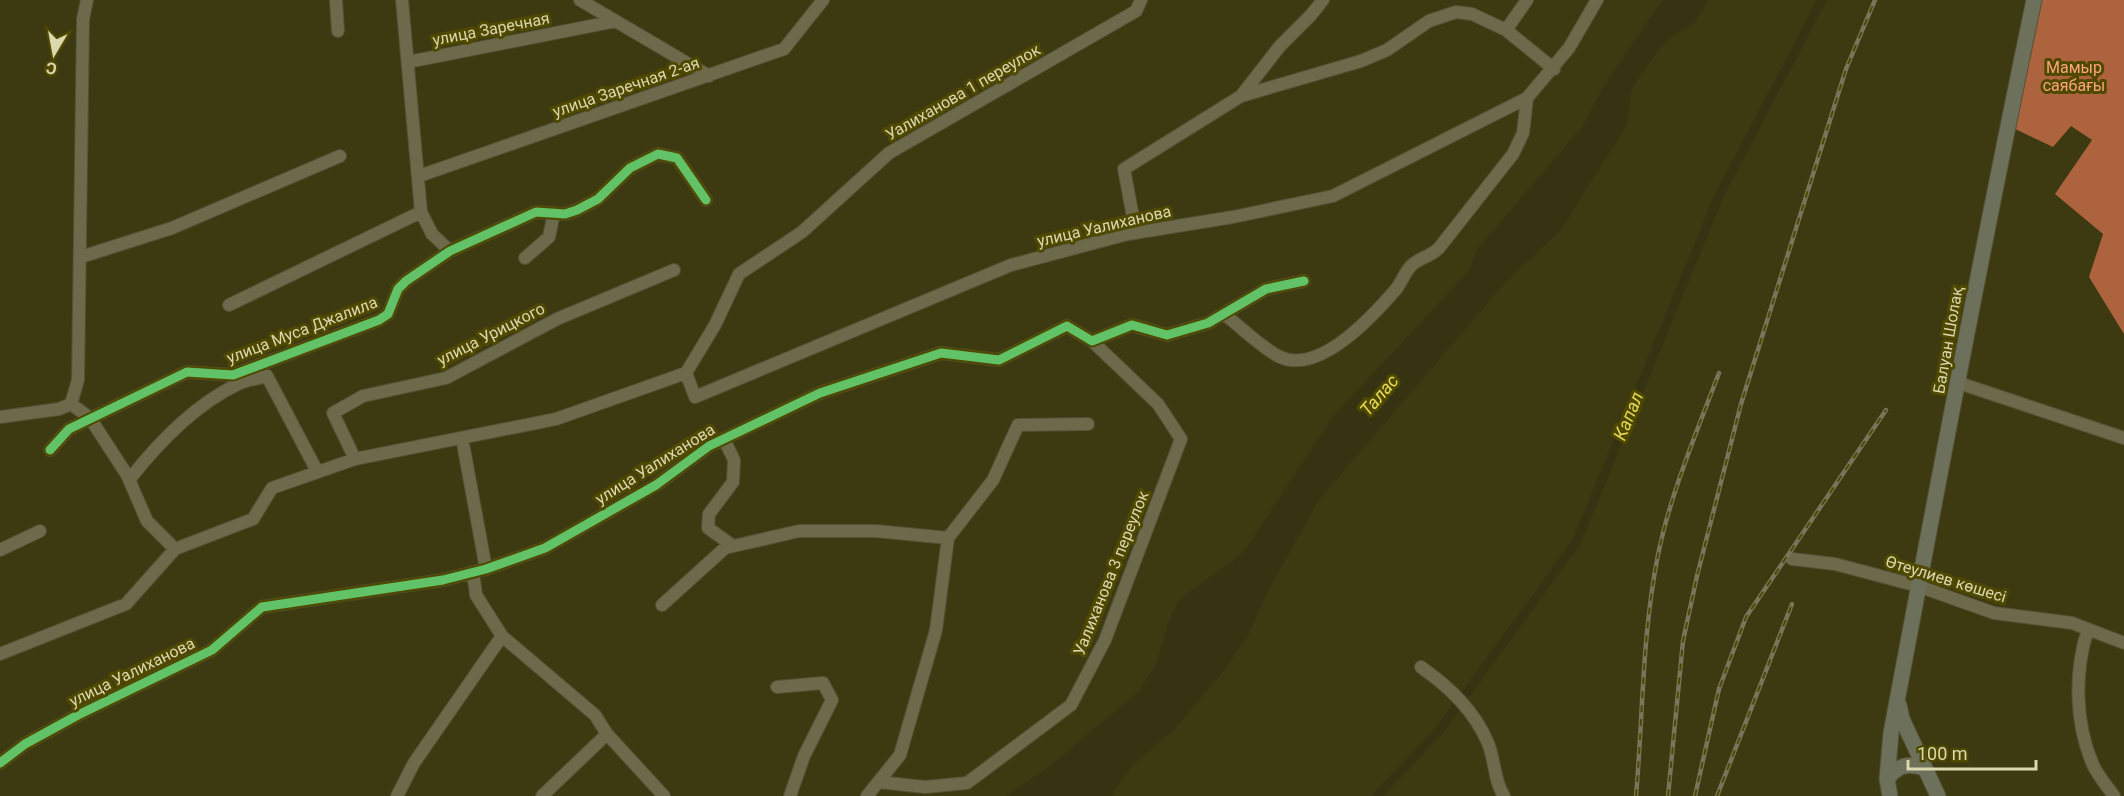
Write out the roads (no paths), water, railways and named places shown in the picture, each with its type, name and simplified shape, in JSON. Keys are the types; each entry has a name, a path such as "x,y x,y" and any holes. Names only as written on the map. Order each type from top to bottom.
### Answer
{"main road":[{"name":"Балуан Шолақ","path":"1899,687 1959,384 1981,252 2034,0"},
{"path":"1899,687 1902,719 1938,796"},
{"path":"1890,796 1887,779 1888,753 1899,687"},
{"path":"1887,779 1894,769 1903,765 1924,768"}],"street":[{"path":"0,417 60,409 71,404 78,380 83,19 87,0"},
{"path":"336,0 338,31"},
{"path":"402,0 422,212 432,234 450,251"},
{"path":"580,0 709,76"},
{"name":"улица Заречная 2-ая","path":"418,176 784,49 823,0"},
{"name":"Уалиханова 1 переулок","path":"686,373 715,325 739,274 802,232 889,153 1136,11 1141,0"},
{"path":"1241,96 1280,46 1323,0"},
{"path":"1506,30 1527,0"},
{"name":"улица Уалиханова","path":"686,373 695,397 1011,265 1136,233 1233,217 1334,196 1527,98 1554,69 1597,0"},
{"path":"1136,233 1124,169 1241,96 1361,61 1387,50 1429,21 1443,15 1456,12 1472,14 1506,30 1554,69"},
{"name":"улица Заречная","path":"408,62 616,21"},
{"path":"1225,315 1281,357 1297,360 1313,358 1341,342 1383,305 1403,280 1411,265 1430,257 1439,248 1513,154 1523,133 1527,98"},
{"name":"улица Муса Джалила","path":"50,450 69,429 187,372 233,375 380,320 388,314 398,289 406,281 450,251 536,212 554,213 577,210 598,198 630,168 664,153 678,158 706,201"},
{"path":"81,257 172,228 339,156"},
{"path":"229,305 422,212"},
{"path":"525,258 549,237 554,213"},
{"name":"улица Урицкого","path":"356,459 333,413 363,396 446,378 558,319 674,270"},
{"path":"1092,341 1132,325 1167,335 1208,323 1266,289 1304,281"},
{"name":"улица Уалиханова","path":"0,763 25,744 78,715 212,650 262,607 443,580 545,548 656,485 710,446 724,439 820,393 941,352 999,360 1067,326 1092,341"},
{"name":"Уалиханова 3 переулок","path":"879,782 925,787 967,783 1071,705 1105,640 1181,439 1158,404 1092,341"},
{"path":"0,654 126,604 175,549 253,519 272,488 356,459 556,419 686,373"},
{"path":"129,480 155,447 189,417 237,384 267,376 317,471"},
{"path":"1959,384 2124,438"},
{"path":"71,404 90,418 129,480 147,521 175,549"},
{"path":"867,796 900,755 936,630 948,538 993,480 1018,425 1088,424"},
{"path":"462,438 480,570 476,595 502,636 595,715 607,734 664,796"},
{"path":"724,439 734,460 733,482 709,514 708,528 733,546"},
{"path":"0,550 40,531"},
{"path":"662,605 725,548 733,546 799,531 876,531 948,538"},
{"name":"Өтеулиев көшесі","path":"1792,559 1835,564 1918,586 1994,614 2072,623 2124,643"},
{"path":"2088,629 2079,656 2082,733 2094,767 2114,796"},
{"path":"397,796 414,763 502,636"},
{"path":"1421,666 1449,687 1464,705 1487,742 1504,796"},
{"path":"777,687 823,683 832,700 804,756 790,796"},
{"path":"542,796 607,734"}],"water":[{"name":"Талас","path":"1662,0 1708,0 1694,24 1675,34 1658,51 1639,77 1631,92 1627,125 1560,231 1505,283 1319,500 1272,584 1247,637 1222,673 1175,729 1134,764 1111,796 1006,796 1050,766 1139,691 1156,664 1171,615 1180,599 1233,561 1246,548 1334,415 1468,272 1478,248 1582,127 1604,86"}],"waterway":[{"name":"Капал","path":"1377,796 1438,732 1576,543 1719,196 1822,0"}],"railway":[{"path":"1668,796 1683,641 1697,576 1741,404 1846,69 1875,0"},
{"path":"1636,796 1646,645 1658,555 1677,486 1719,373"},
{"path":"1695,796 1719,689 1746,617 1886,410"},
{"path":"1717,796 1792,604"}],"park label":[{"name":"Мамыр саябағы","path":"2074,76"}]}
